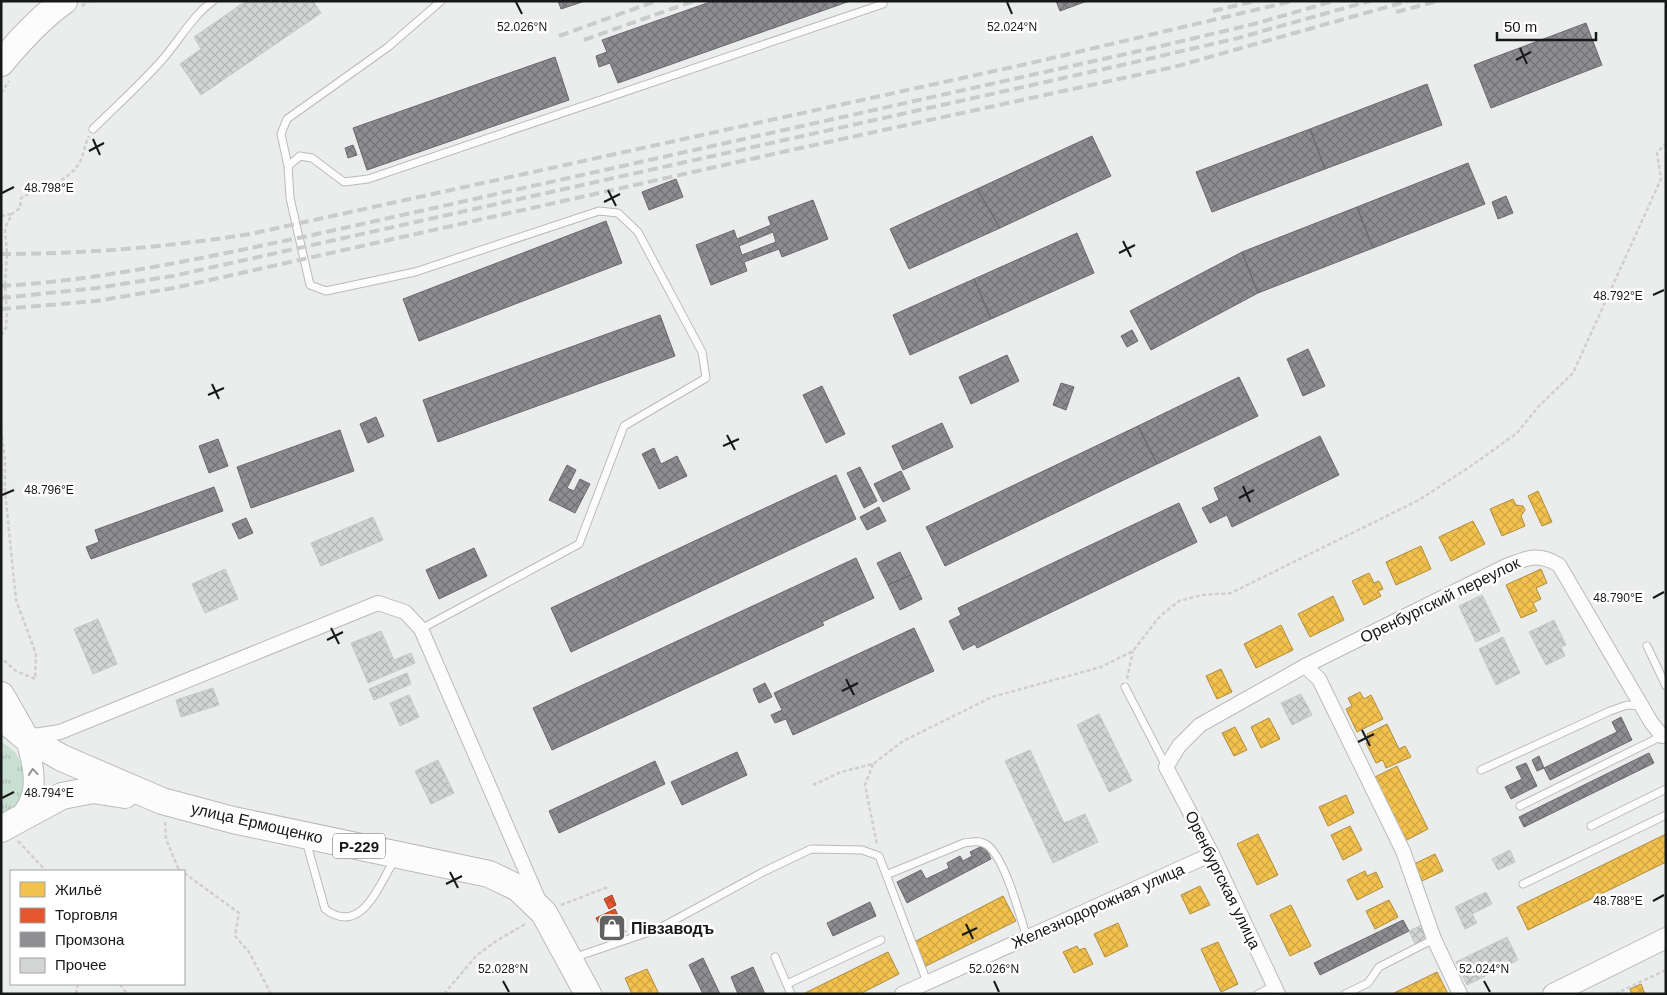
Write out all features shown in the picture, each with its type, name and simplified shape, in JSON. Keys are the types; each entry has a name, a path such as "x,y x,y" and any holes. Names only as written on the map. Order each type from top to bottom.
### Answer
{"highway":[{"path":"1,63 24,36 51,10 64,1"},
{"path":"1,695 13,733"},
{"name":"Р-229","path":"1,717 13,733"},
{"name":"улица Ермощенко","path":"13,733 62,758 162,801 233,820 489,874 518,888 544,913 571,959 588,994"},
{"name":"Р-229","path":"3,829 48,802 76,792 94,790 162,801"}],"main road":[{"path":"3,829 21,816 33,790 34,772 13,733"},
{"path":"1553,994 1666,938"}],"street":[{"name":"Оренбургский переулок","path":"1166,767 1178,746 1200,725 1305,666 1506,566 1528,557 1546,558 1559,566 1642,706 1664,736"},
{"path":"13,733 60,732 378,603 405,612 421,629 544,913"},
{"path":"1305,666 1319,679 1403,851 1434,939 1460,994"},
{"name":"Оренбургская улица","path":"1166,767 1212,854 1276,990"},
{"name":"Железнодорожная улица","path":"902,994 1212,854"}],"lane":[{"path":"93,128 157,66 181,39 200,10 213,1"},
{"path":"421,629 579,544 624,426 706,378 702,352 638,232 618,213 600,211 415,272 326,291 310,285 290,198 288,166 281,134 288,119 388,47 441,1"},
{"path":"288,166 300,156 312,158 344,182 368,179 883,4"},
{"path":"1647,646 1666,686"},
{"path":"1125,687 1166,767"},
{"path":"1481,770 1610,711 1627,705 1642,706"},
{"path":"1520,806 1664,736"},
{"path":"1591,826 1666,789"},
{"path":"1523,884 1666,815"},
{"path":"304,834 325,909 344,918 353,917 363,911 398,854"},
{"path":"886,875 964,844 978,841 988,845 1002,865 1027,938"},
{"path":"571,959 658,929 763,872 810,849 862,850 879,856 928,982"},
{"path":"1345,994 1368,983 1379,968 1434,939"},
{"path":"787,984 881,940"},
{"path":"775,957 791,994"},
{"path":"1258,994 1276,990"}],"path":[{"path":"1,216 12,214 20,208 21,198 68,176 81,160 86,142 93,128"},
{"path":"1125,687 1134,651 1160,616 1179,602 1202,595 1231,593 1373,524 1419,500 1517,434 1539,406 1573,373 1661,179 1657,153 1666,142"},
{"path":"1,336 6,328 7,314 5,228 12,214"},
{"path":"1,430 6,460 5,491 16,600 36,654 35,679 16,672 1,658"},
{"path":"813,785 841,772 873,764 903,741 992,698 1101,668 1134,651"},
{"path":"873,764 865,785 879,856"},
{"path":"162,801 166,839 180,870"},
{"path":"3,829 45,870"},
{"path":"185,873 239,912 235,936 249,952 271,994"},
{"path":"444,994 476,956 496,941 544,913 608,887"},
{"path":"1615,994 1666,970"}],"green space":[{"path":"1,741 15,752 24,767 26,775 21,801 1,821"}],"building: Жильё":[{"path":"1538,491 1552,522 1542,526 1528,496"},
{"path":"1513,499 1516,505 1523,506 1525,510 1521,516 1525,526 1502,536 1490,509"},
{"path":"1473,521 1485,544 1451,561 1439,537"},
{"path":"1421,546 1431,569 1396,585 1386,562"},
{"path":"1541,569 1547,583 1536,588 1541,599 1533,603 1537,611 1521,618 1506,585"},
{"path":"1369,573 1374,583 1379,581 1383,589 1378,591 1381,596 1364,605 1352,581"},
{"path":"1333,596 1344,620 1310,637 1298,614"},
{"path":"1281,625 1293,650 1256,668 1244,644"},
{"path":"1221,669 1232,692 1217,699 1206,676"},
{"path":"1360,692 1364,699 1371,695 1383,719 1357,732 1346,709 1352,706 1348,698"},
{"path":"1269,718 1280,739 1261,748 1251,727"},
{"path":"1387,724 1399,749 1405,746 1411,757 1386,768 1383,760 1376,763 1366,743 1370,742 1367,734"},
{"path":"1235,727 1247,750 1234,756 1222,733"},
{"path":"1397,766 1428,829 1405,841 1373,778"},
{"path":"1346,795 1354,813 1328,826 1319,807"},
{"path":"1350,826 1362,850 1343,860 1331,835"},
{"path":"1258,834 1278,875 1257,885 1237,844"},
{"path":"1666,834 1666,862 1528,930 1517,907"},
{"path":"1435,854 1443,871 1422,881 1414,864"},
{"path":"1365,871 1367,876 1376,872 1383,887 1357,900 1347,880"},
{"path":"1200,886 1210,905 1190,914 1181,895"},
{"path":"1003,896 1016,921 926,966 914,942"},
{"path":"1389,900 1398,917 1375,929 1366,911"},
{"path":"1291,905 1311,946 1290,956 1270,915"},
{"path":"1118,923 1128,946 1105,957 1094,934"},
{"path":"1218,942 1238,984 1221,992 1201,949"},
{"path":"1077,946 1079,950 1085,948 1093,964 1074,973 1063,952"},
{"path":"888,952 899,974 860,994 803,994"},
{"path":"647,969 659,994 632,994 625,978"},
{"path":"1437,972 1448,994 1392,994"},
{"path":"1641,984 1645,994 1632,994 1630,989"}],"building: Торговля":[{"path":"612,895 616,905 609,909 604,899"},
{"path":"615,909 626,932 607,940 596,918"}],"building: Промзона":[{"path":"558,1 585,1 561,9"},
{"path":"713,1 850,1 618,83 610,63 599,67 596,56 607,52 602,40"},
{"path":"1056,1 1087,1 1060,11"},
{"path":"1586,23 1602,65 1491,108 1474,65"},
{"path":"555,57 569,100 367,170 353,128"},
{"path":"1427,84 1442,125 1325,169 1310,129"},
{"path":"1310,129 1325,169 1212,212 1196,172"},
{"path":"1092,136 1111,176 1000,228 977,189"},
{"path":"353,145 357,155 348,158 345,148"},
{"path":"1468,163 1485,204 1373,248 1357,207"},
{"path":"676,179 683,197 649,210 642,192"},
{"path":"977,189 1000,228 909,269 890,229"},
{"path":"1506,196 1513,213 1498,219 1492,202"},
{"path":"813,200 828,239 782,257 779,249 744,262 747,271 711,285 696,245 734,230 737,239 771,225 768,217","holes":["773,232 776,242 742,255 739,246"]},
{"path":"1357,207 1373,248 1258,293 1242,252"},
{"path":"606,221 622,263 419,341 403,299"},
{"path":"1077,233 1094,273 991,319 974,279"},
{"path":"1242,252 1258,293 1151,350 1130,311"},
{"path":"974,279 991,319 910,355 893,315"},
{"path":"660,315 675,356 438,442 423,400"},
{"path":"1132,330 1138,341 1127,347 1121,336"},
{"path":"1308,349 1325,386 1303,396 1287,359"},
{"path":"1007,355 1019,381 971,404 959,377"},
{"path":"1239,377 1258,416 1157,464 1138,426"},
{"path":"1061,383 1074,387 1066,410 1053,405"},
{"path":"822,386 845,434 826,443 803,395"},
{"path":"376,417 384,436 368,443 360,424"},
{"path":"942,423 953,447 903,470 892,446"},
{"path":"1138,426 1157,464 945,566 926,527"},
{"path":"340,430 354,471 251,508 237,467"},
{"path":"1320,436 1339,475 1232,527 1227,515 1210,523 1202,508 1219,500 1214,488"},
{"path":"218,439 228,466 209,473 199,446"},
{"path":"654,448 661,464 677,456 687,476 659,489 642,454"},
{"path":"567,465 576,470 567,488 574,491 580,479 590,484 575,513 549,500"},
{"path":"860,467 877,501 864,508 847,473"},
{"path":"901,471 910,489 883,502 874,484"},
{"path":"836,475 856,519 571,652 551,608"},
{"path":"214,487 223,511 91,559 86,547 99,542 95,530"},
{"path":"1179,503 1197,542 977,648 975,644 963,650 949,621 961,615 958,608"},
{"path":"879,507 886,521 867,530 860,517"},
{"path":"246,518 253,533 239,539 232,524"},
{"path":"474,548 487,576 439,599 426,570"},
{"path":"900,552 911,575 888,585 877,563"},
{"path":"856,558 874,598 822,622 824,625 552,750 533,708"},
{"path":"911,575 922,599 900,610 888,585"},
{"path":"914,628 934,671 793,735 786,719 775,723 771,715 782,710 774,693"},
{"path":"765,683 772,697 759,703 753,689"},
{"path":"1621,717 1632,740 1550,780 1544,768 1617,732 1612,722"},
{"path":"737,752 747,775 682,805 671,782"},
{"path":"1649,753 1654,763 1524,827 1519,817"},
{"path":"1539,756 1544,768 1537,771 1532,760"},
{"path":"655,761 665,784 559,833 549,811"},
{"path":"1526,763 1537,786 1511,799 1505,787 1522,779 1516,767"},
{"path":"984,845 991,859 907,903 897,882 921,870 926,879 949,868 947,863 960,856 963,861 972,856 970,852"},
{"path":"870,902 876,916 833,936 827,923"},
{"path":"1403,920 1409,931 1320,975 1314,963"},
{"path":"703,958 720,994 703,994 689,965"},
{"path":"753,967 765,994 738,994 731,977"}],"building: Прочее":[{"path":"246,1 313,1 321,13 201,95 180,64 201,49 194,37"},
{"path":"373,517 383,540 321,566 311,543"},
{"path":"225,569 238,599 205,613 192,584"},
{"path":"1482,595 1500,631 1476,642 1459,606"},
{"path":"98,619 117,664 93,674 74,629"},
{"path":"1554,620 1566,645 1561,647 1565,656 1546,665 1529,632"},
{"path":"381,631 394,660 411,653 415,663 368,683 351,643"},
{"path":"1503,637 1520,673 1496,685 1479,649"},
{"path":"407,673 411,684 374,700 369,689"},
{"path":"213,688 219,705 181,717 176,700"},
{"path":"1301,694 1312,715 1292,725 1281,703"},
{"path":"409,695 419,717 400,726 390,703"},
{"path":"1099,714 1132,781 1109,792 1077,725"},
{"path":"1030,750 1064,823 1085,814 1098,842 1053,863 1005,761"},
{"path":"438,760 454,793 431,804 415,771"},
{"path":"1510,850 1515,862 1498,870 1492,859"},
{"path":"1486,892 1492,904 1472,914 1477,923 1465,929 1455,907"},
{"path":"1422,925 1428,938 1415,944 1409,931"},
{"path":"1507,937 1518,960 1467,985 1456,962"}],"railway":[{"path":"559,36 656,1"},
{"path":"584,40 694,1"},
{"path":"1213,11 1255,1"},
{"path":"1,254 64,253 126,249 250,234 1031,63 1293,1"},
{"path":"1,286 78,279 117,273 308,236 1157,47 1254,24 1334,1"},
{"path":"1,298 97,288 173,276 1122,65 1238,38 1370,1"},
{"path":"1,309 96,301 174,288 1174,67 1408,1"},
{"path":"1396,12 1438,1"}],"place":[{"name":"Пiвзаводъ","path":"612,928"}]}
